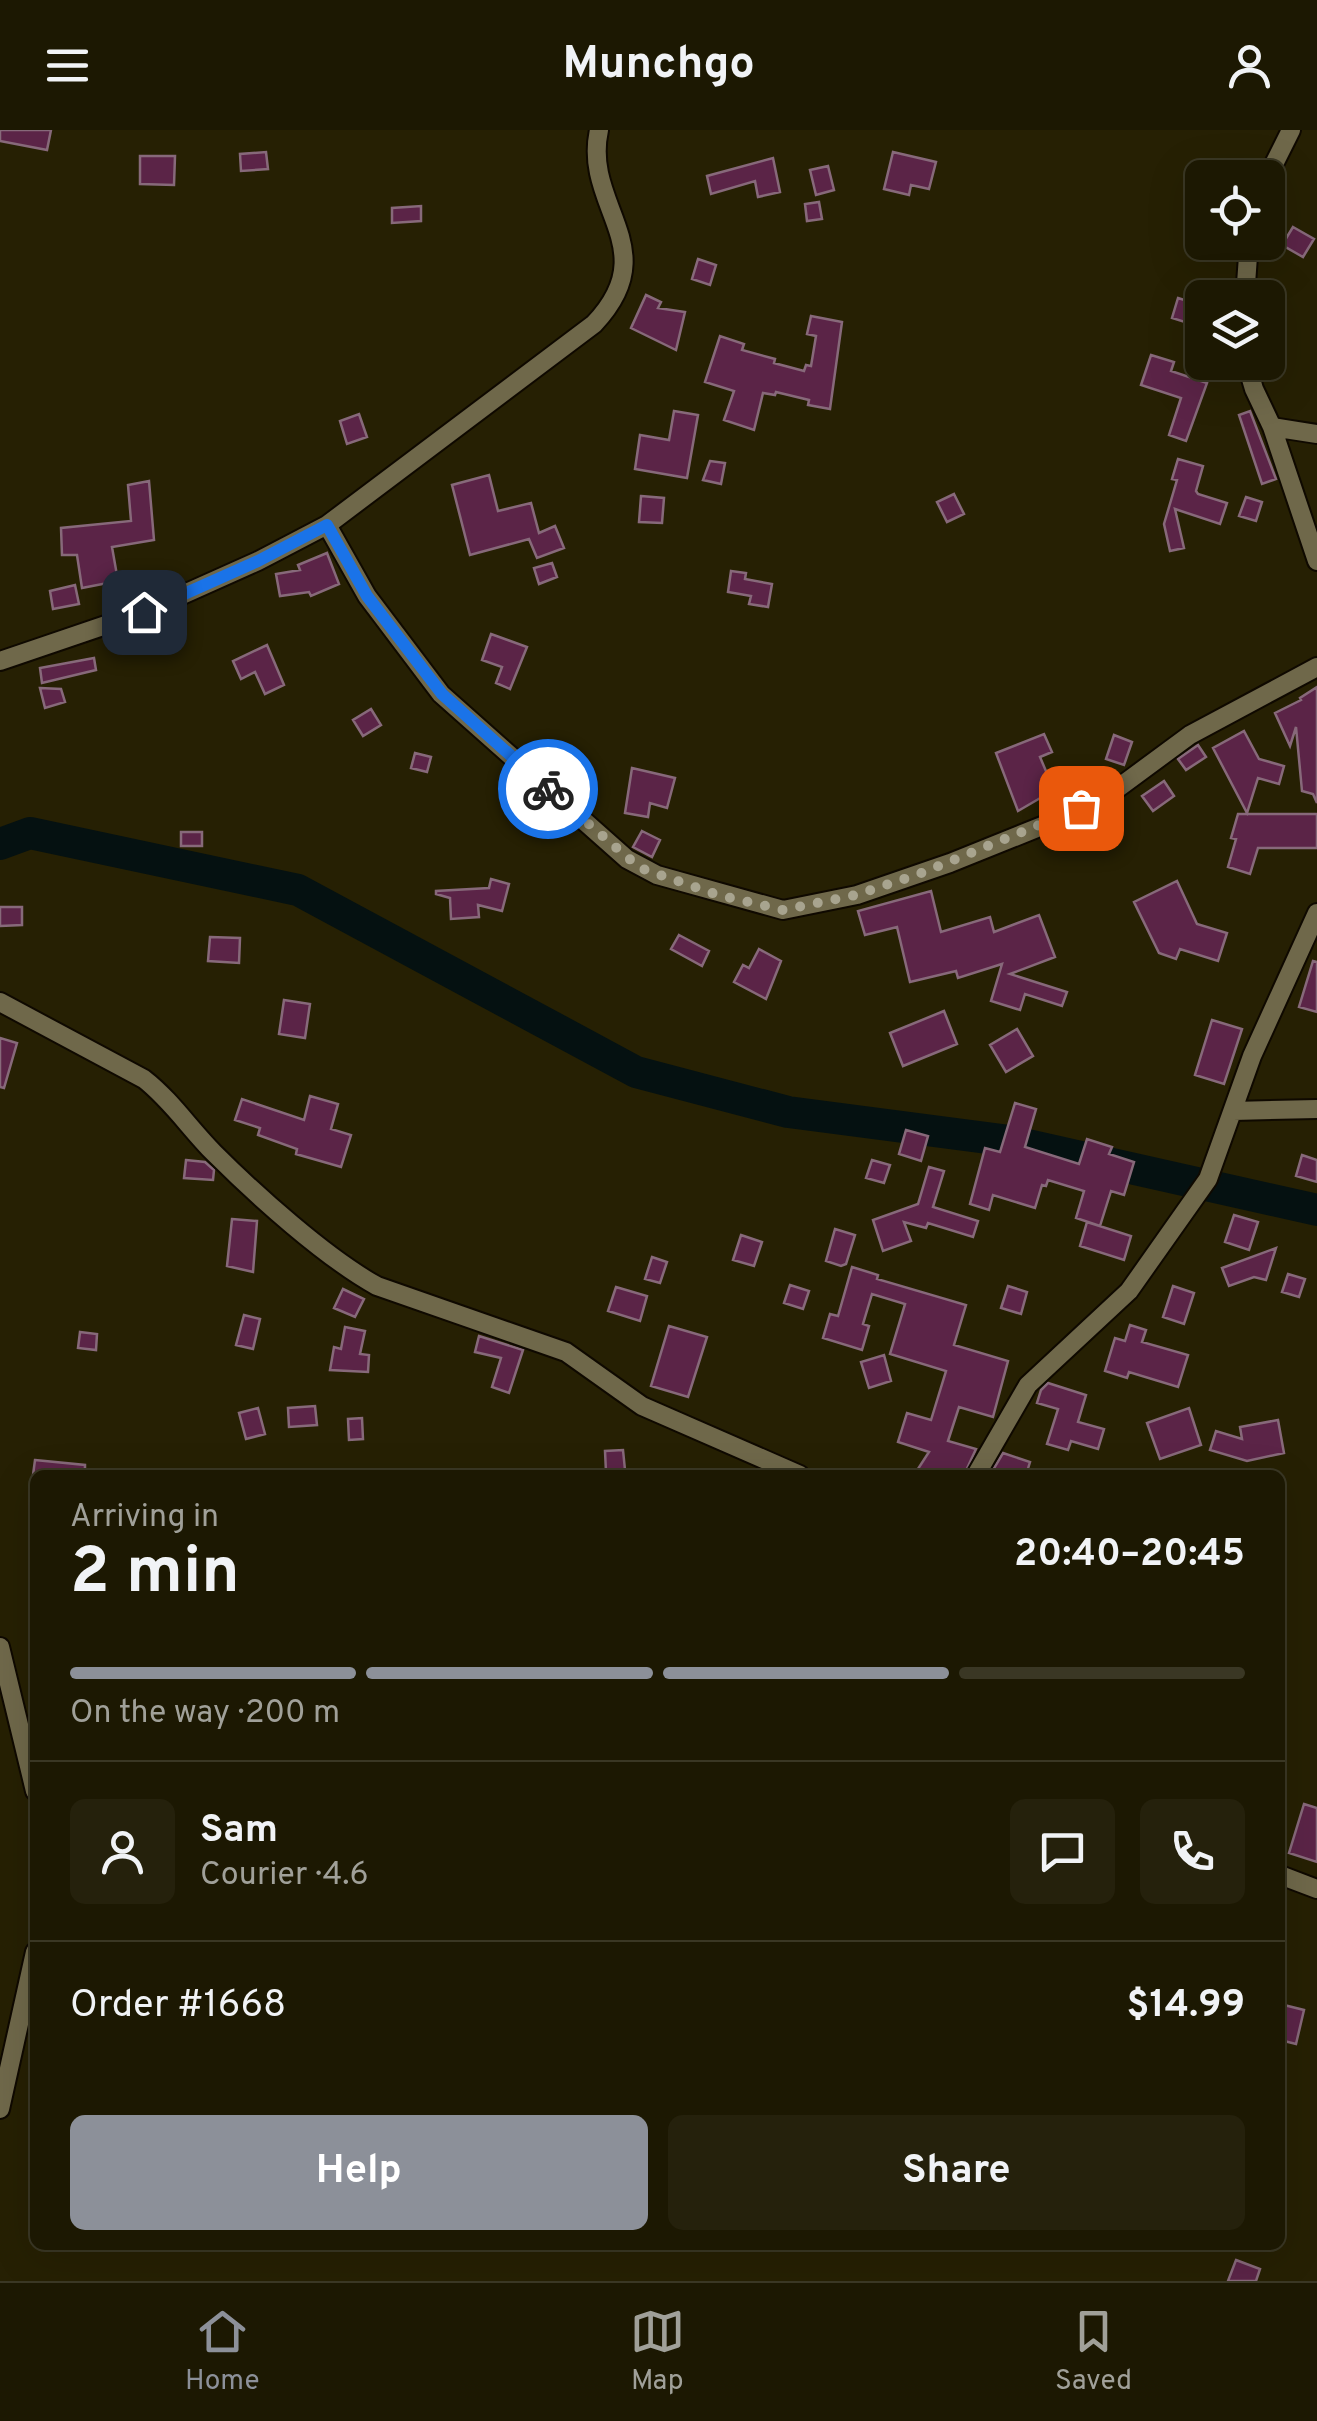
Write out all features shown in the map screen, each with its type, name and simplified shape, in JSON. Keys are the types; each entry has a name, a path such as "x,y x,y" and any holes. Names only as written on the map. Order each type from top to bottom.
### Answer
{"street":[{"path":"0,661 144,612 327,525 594,324 610,307 625,270 622,246 596,156 599,130"},
{"path":"1276,160 1291,130"},
{"path":"1251,380 1272,428 1317,561"},
{"path":"1272,428 1317,434"},
{"path":"327,525 367,596 442,694 627,858 657,876 783,910 856,895 1052,822 1110,794 1190,735 1317,668"},
{"path":"979,1470 1028,1385 1129,1291 1208,1179 1252,1056 1317,913"},
{"path":"0,1002 144,1079 258,1195 356,1275 566,1352 642,1406 789,1470"},
{"path":"1233,1111 1317,1109"},
{"path":"0,1646 30,1771"},
{"path":"1285,1877 1317,1889"},
{"path":"0,2109 30,1974"}],"building":[{"path":"0,130 51,130 47,150 0,141"},
{"path":"266,152 268,169 241,171 240,154"},
{"path":"893,152 936,162 929,189 911,185 909,195 884,189"},
{"path":"140,156 175,156 174,185 140,184"},
{"path":"773,158 780,192 758,197 755,181 711,194 707,176"},
{"path":"828,166 834,190 816,195 810,170"},
{"path":"819,202 822,219 807,221 805,204"},
{"path":"421,206 421,221 392,223 392,208"},
{"path":"1293,227 1314,239 1303,257 1285,247"},
{"path":"698,259 716,265 710,285 692,279"},
{"path":"646,295 661,302 658,308 685,312 676,350 631,328"},
{"path":"1178,298 1185,300 1185,322 1172,318"},
{"path":"811,316 842,322 830,409 776,392 763,393 754,430 724,420 734,391 705,382 720,336 744,344 742,350 804,371 806,365 811,366 816,336 807,334"},
{"path":"1151,355 1174,362 1171,371 1185,376 1185,380 1207,383 1186,441 1169,435 1181,398 1141,385"},
{"path":"674,411 698,415 687,478 635,469 640,435 669,440"},
{"path":"1250,411 1276,479 1262,484 1239,415"},
{"path":"359,414 367,437 347,444 340,421"},
{"path":"1178,459 1203,466 1198,494 1227,503 1220,524 1175,509 1184,548 1170,551 1164,524 1177,480 1172,479"},
{"path":"710,461 725,463 721,484 703,480"},
{"path":"489,475 498,511 531,503 539,533 555,526 564,548 537,558 529,539 470,555 452,485"},
{"path":"149,481 154,540 112,547 118,581 82,588 77,555 62,555 61,528 131,521 128,485"},
{"path":"954,494 964,514 947,522 937,502"},
{"path":"641,496 664,498 662,523 639,522"},
{"path":"1246,497 1262,502 1256,521 1239,516"},
{"path":"327,553 339,584 311,596 309,592 280,596 276,574 300,570 298,565"},
{"path":"552,563 557,577 539,584 534,568"},
{"path":"731,571 746,573 745,579 772,584 768,607 749,604 751,596 728,592"},
{"path":"75,585 79,604 53,609 50,591"},
{"path":"491,634 527,647 510,689 496,683 502,667 482,660"},
{"path":"267,645 284,685 265,694 255,672 241,679 233,661"},
{"path":"94,658 96,670 42,683 40,668"},
{"path":"1317,687 1317,803 1313,794 1302,791 1296,727 1290,746 1275,713"},
{"path":"40,688 61,689 65,702 45,708"},
{"path":"371,709 381,725 363,736 353,720"},
{"path":"1244,731 1259,759 1284,766 1279,784 1258,778 1247,813 1213,748"},
{"path":"1044,734 1052,752 1040,757 1054,790 1018,811 996,753"},
{"path":"1114,735 1132,742 1124,765 1106,759"},
{"path":"1198,745 1206,757 1186,770 1178,759"},
{"path":"415,753 431,757 427,772 411,768"},
{"path":"632,768 675,778 667,808 650,803 648,817 625,813"},
{"path":"1164,781 1174,796 1153,811 1142,796"},
{"path":"1238,814 1317,814 1317,848 1258,848 1250,874 1228,867"},
{"path":"642,831 660,840 652,857 633,847"},
{"path":"181,832 202,832 202,846 181,846"},
{"path":"491,879 509,884 502,911 478,905 479,917 451,919 450,898 436,894 489,888"},
{"path":"1177,881 1197,924 1227,933 1218,961 1180,949 1176,959 1159,953 1134,902"},
{"path":"931,891 941,932 990,917 994,932 1039,915 1055,957 1010,974 1067,992 1062,1006 1025,994 1020,1010 991,1001 1002,964 958,978 956,971 910,982 897,927 865,935 858,911"},
{"path":"0,907 22,907 22,925 0,926"},
{"path":"679,935 709,951 702,966 671,949"},
{"path":"210,937 240,938 239,963 208,961"},
{"path":"759,949 781,961 766,999 734,982 743,965 749,968"},
{"path":"1313,961 1317,962 1317,1012 1299,1007"},
{"path":"284,1000 310,1004 305,1038 279,1034"},
{"path":"944,1011 957,1044 903,1066 890,1033"},
{"path":"1212,1020 1242,1029 1224,1084 1195,1075"},
{"path":"1017,1029 1033,1056 1006,1072 990,1045"},
{"path":"0,1038 17,1043 4,1088 0,1087"},
{"path":"310,1096 338,1104 331,1129 351,1135 341,1167 296,1154 297,1149 258,1135 260,1128 235,1120 242,1099 304,1120"},
{"path":"1015,1103 1036,1109 1025,1147 1079,1164 1087,1139 1112,1147 1109,1154 1134,1162 1124,1195 1111,1191 1100,1226 1076,1218 1084,1191 1048,1180 1046,1186 1042,1185 1035,1208 993,1195 989,1210 970,1204 985,1148 1000,1152"},
{"path":"906,1130 928,1136 921,1161 899,1154"},
{"path":"1302,1155 1317,1160 1317,1182 1296,1176"},
{"path":"186,1160 205,1162 214,1170 213,1180 184,1178"},
{"path":"872,1160 890,1165 884,1183 866,1178"},
{"path":"929,1167 944,1171 933,1207 978,1221 973,1237 928,1223 926,1228 904,1222 911,1241 883,1251 873,1220 918,1204"},
{"path":"1234,1215 1258,1222 1249,1250 1225,1242"},
{"path":"232,1219 257,1221 253,1272 227,1266"},
{"path":"1087,1222 1131,1236 1124,1260 1080,1246"},
{"path":"835,1229 855,1235 846,1264 841,1266 826,1261"},
{"path":"741,1235 762,1242 754,1266 733,1260"},
{"path":"1276,1248 1266,1280 1254,1277 1229,1286 1222,1268"},
{"path":"652,1257 667,1262 660,1283 645,1279"},
{"path":"852,1267 878,1275 877,1279 966,1305 954,1345 1008,1361 993,1417 959,1407 948,1441 976,1449 966,1470 917,1470 929,1452 898,1442 907,1413 931,1420 946,1371 890,1354 905,1304 872,1294 863,1324 869,1326 862,1350 823,1338 830,1314 838,1316"},
{"path":"1288,1274 1305,1279 1299,1297 1282,1292"},
{"path":"790,1285 809,1291 803,1309 784,1303"},
{"path":"1008,1286 1027,1292 1021,1314 1001,1308"},
{"path":"1173,1286 1194,1293 1184,1324 1163,1317"},
{"path":"616,1287 647,1296 640,1321 608,1311"},
{"path":"343,1289 364,1299 355,1317 334,1308"},
{"path":"244,1315 260,1319 253,1349 236,1345"},
{"path":"1130,1325 1146,1330 1142,1342 1188,1355 1178,1387 1129,1372 1127,1378 1105,1371 1115,1338 1125,1341"},
{"path":"669,1326 707,1337 688,1397 651,1386"},
{"path":"345,1327 365,1331 360,1354 369,1355 368,1372 330,1370 334,1347 341,1349"},
{"path":"80,1332 97,1334 96,1350 78,1348"},
{"path":"479,1336 523,1350 509,1393 492,1387 501,1358 475,1352"},
{"path":"884,1355 891,1381 869,1388 861,1362"},
{"path":"1048,1383 1086,1395 1078,1422 1104,1429 1098,1449 1071,1441 1068,1450 1047,1444 1058,1409 1037,1403"},
{"path":"315,1406 317,1425 289,1427 288,1408"},
{"path":"258,1408 265,1434 246,1439 239,1413"},
{"path":"1189,1408 1201,1445 1160,1459 1147,1423"},
{"path":"362,1418 363,1439 349,1440 348,1419"},
{"path":"1278,1420 1284,1453 1247,1461 1210,1450 1216,1431 1242,1439 1240,1427"},
{"path":"623,1450 625,1470 606,1470 605,1451"},
{"path":"1003,1453 1030,1462 1028,1470 993,1470"},
{"path":"35,1460 85,1465 85,1470 34,1470"},
{"path":"1304,1804 1317,1808 1317,1862 1289,1853"},
{"path":"1285,2005 1304,2010 1296,2044 1285,2041"},
{"path":"1236,2260 1260,2269 1256,2281 1228,2281"}],"waterway":[{"path":"0,844 30,833 298,890 636,1072 788,1112 1010,1141 1317,1210"}],"way so far":[{"path":"548,789 640,868 718,895 783,910 856,895 919,874 1081,808"}],"route":[{"path":"144,612 327,525 367,596 442,694 548,789"}]}
